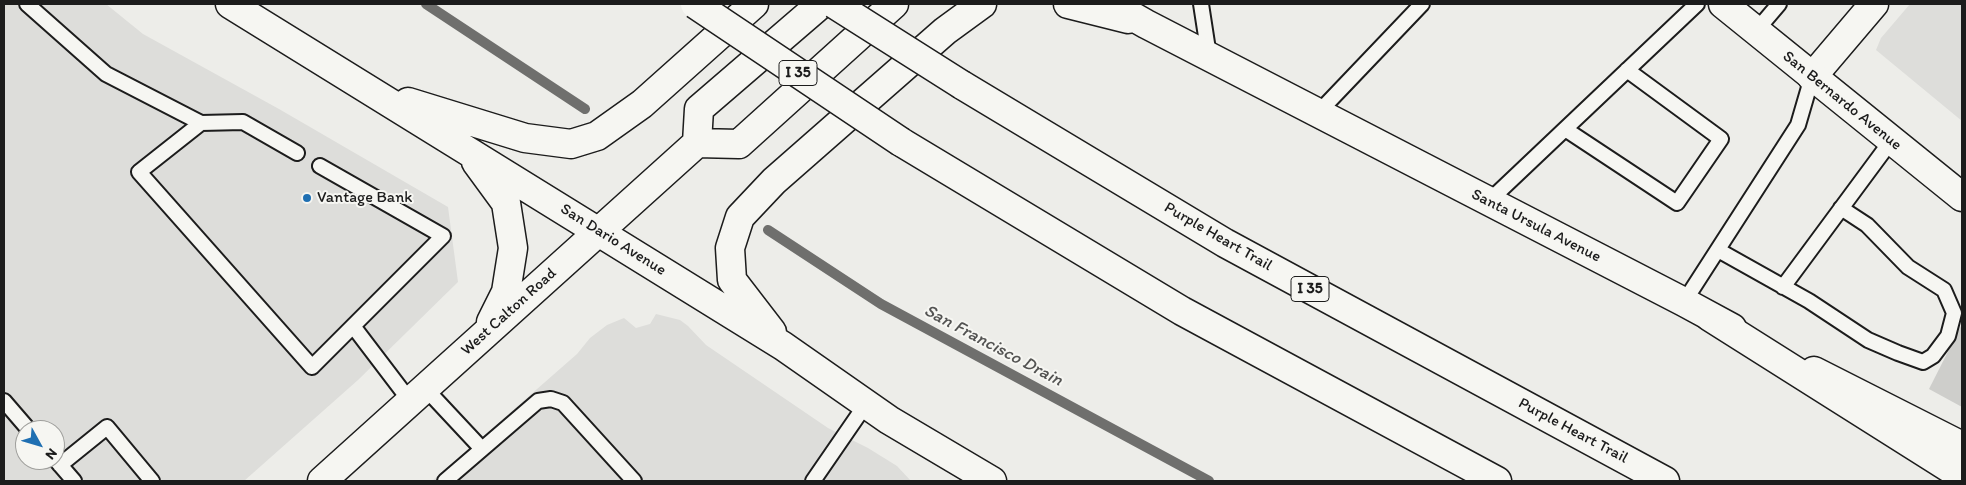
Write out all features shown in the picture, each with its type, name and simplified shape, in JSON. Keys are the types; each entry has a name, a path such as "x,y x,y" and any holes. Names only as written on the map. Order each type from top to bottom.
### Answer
{"main road":[{"name":"San Dario Avenue","path":"230,4 783,346 889,420 984,479"},
{"name":"I 35","path":"695,4 901,142 1182,311 1497,481"},
{"path":"373,92 525,138 571,144 598,136 642,104 754,4"},
{"path":"821,4 699,109 697,143 739,144 894,4"},
{"name":"Purple Heart Trail","path":"834,4 962,85 1225,243 1665,481"},
{"path":"783,346 732,280 730,248 740,217 774,181 945,31 982,4"},
{"path":"1068,4 1146,24"},
{"name":"Santa Ursula Avenue","path":"1111,4 1488,202 1962,446"},
{"name":"San Bernardo Avenue","path":"1723,4 1962,197"},
{"path":"1812,77 1874,4"},
{"name":"West Calton Road","path":"322,481 697,143"},
{"path":"468,151 506,203 513,248 506,292 486,333"},
{"path":"1710,317 1962,476"}],"lane":[{"path":"1202,4 1209,56"},
{"path":"1318,113 1422,4"},
{"path":"1488,202 1697,4"},
{"path":"1756,31 1779,4"},
{"path":"34,6 106,74 202,123 244,122 297,153"},
{"path":"1565,129 1677,204 1721,139 1627,70"},
{"path":"1684,302 1798,125 1812,77"},
{"path":"202,123 139,172 312,367 443,236 320,166"},
{"path":"1783,287 1891,141"},
{"path":"1718,250 1808,300 1868,340 1923,362 1933,356 1948,336 1954,313 1944,290 1908,267 1867,225 1841,208"},
{"path":"353,326 418,394 482,449"},
{"path":"444,481 538,401 551,399 563,403 634,481"},
{"path":"4,401 20,420"},
{"path":"813,481 866,404"},
{"path":"65,457 107,426 152,481"},
{"path":"65,470 74,481"}],"shaded area":[{"path":"4,4 106,4 143,34 279,109 448,207 458,282 358,380 244,481 4,481"},
{"path":"1910,4 1962,4 1962,121 1876,50 1881,38"},
{"path":"656,314 680,320 706,345 828,428 868,448 897,466 911,481 432,481 577,354 590,338 607,325 624,318 636,328 650,324"},
{"path":"1962,324 1962,407 1929,389"}],"waterway":[{"name":"San Francisco Drain","path":"426,4 585,109"},
{"name":"San Francisco Drain","path":"768,230 881,304 1209,481"}],"place":[{"name":"Vantage Bank","path":"307,198"}]}
